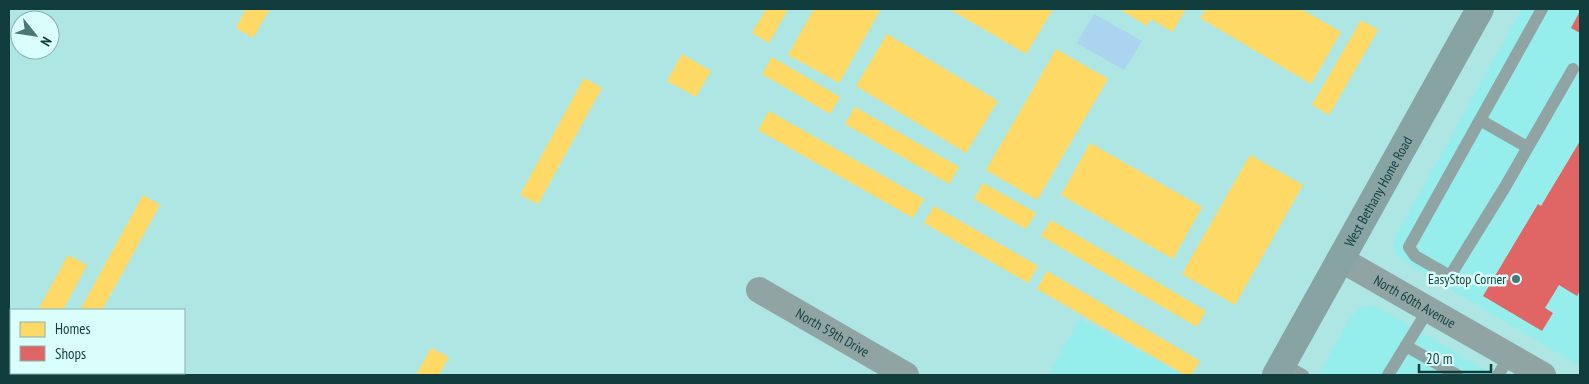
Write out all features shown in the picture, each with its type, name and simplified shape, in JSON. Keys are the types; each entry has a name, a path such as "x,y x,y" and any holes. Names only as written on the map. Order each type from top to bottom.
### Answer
{"main road":[{"name":"West Bethany Home Road","path":"1287,371 1340,259 1480,9"}],"street":[{"name":"North 60th Avenue","path":"1340,259 1428,310 1504,366 1543,375"},
{"name":"North 59th Drive","path":"759,290 906,375"}],"lane":[{"path":"1542,9 1409,247 1415,256 1450,276 1573,69"},
{"path":"1480,120 1527,147"},
{"path":"1388,375 1428,310"},
{"path":"1406,346 1456,375"}],"shaded area":[{"path":"1522,9 1580,9 1580,366 1416,269 1394,252 1394,241 1397,234"},
{"path":"1094,14 1142,41 1124,70 1077,43"},
{"path":"1372,305 1494,375 1319,375 1349,319 1360,308"},
{"path":"1080,319 1182,375 1048,375"}],"building: Homes":[{"path":"246,9 270,9 253,38 236,28"},
{"path":"766,9 788,9 769,43 752,33"},
{"path":"814,9 881,9 839,83 788,55"},
{"path":"949,9 1053,9 1026,54"},
{"path":"1122,9 1186,9 1172,32 1151,19 1147,26"},
{"path":"1206,9 1301,9 1341,32 1311,84 1200,18"},
{"path":"1361,20 1378,30 1329,115 1312,105"},
{"path":"887,34 998,101 966,153 856,86"},
{"path":"1056,49 1108,79 1037,200 986,170"},
{"path":"682,54 711,71 696,97 667,81"},
{"path":"772,57 840,97 830,114 762,74"},
{"path":"584,78 602,88 538,204 520,195"},
{"path":"855,107 959,167 949,184 845,124"},
{"path":"769,111 924,199 913,218 758,130"},
{"path":"1090,143 1202,207 1173,259 1061,195"},
{"path":"1250,155 1303,185 1235,305 1182,274"},
{"path":"983,183 1036,213 1026,229 974,199"},
{"path":"143,195 160,205 103,309 81,309"},
{"path":"934,206 1038,266 1028,283 924,223"},
{"path":"1051,220 1206,311 1197,327 1041,236"},
{"path":"68,255 87,265 64,309 39,309"},
{"path":"1047,271 1200,361 1191,375 1185,375 1037,289"},
{"path":"431,348 449,357 439,375 416,375"},
{"path":"10,360 10,374 27,375 9,375"}],"building: Shops":[{"path":"1580,11 1580,33 1571,28"},
{"path":"1580,141 1580,291 1577,296 1559,285 1545,308 1553,313 1542,331 1483,296 1538,204 1541,206"}],"place":[{"name":"EasyStop Corner","path":"1516,279"}]}
